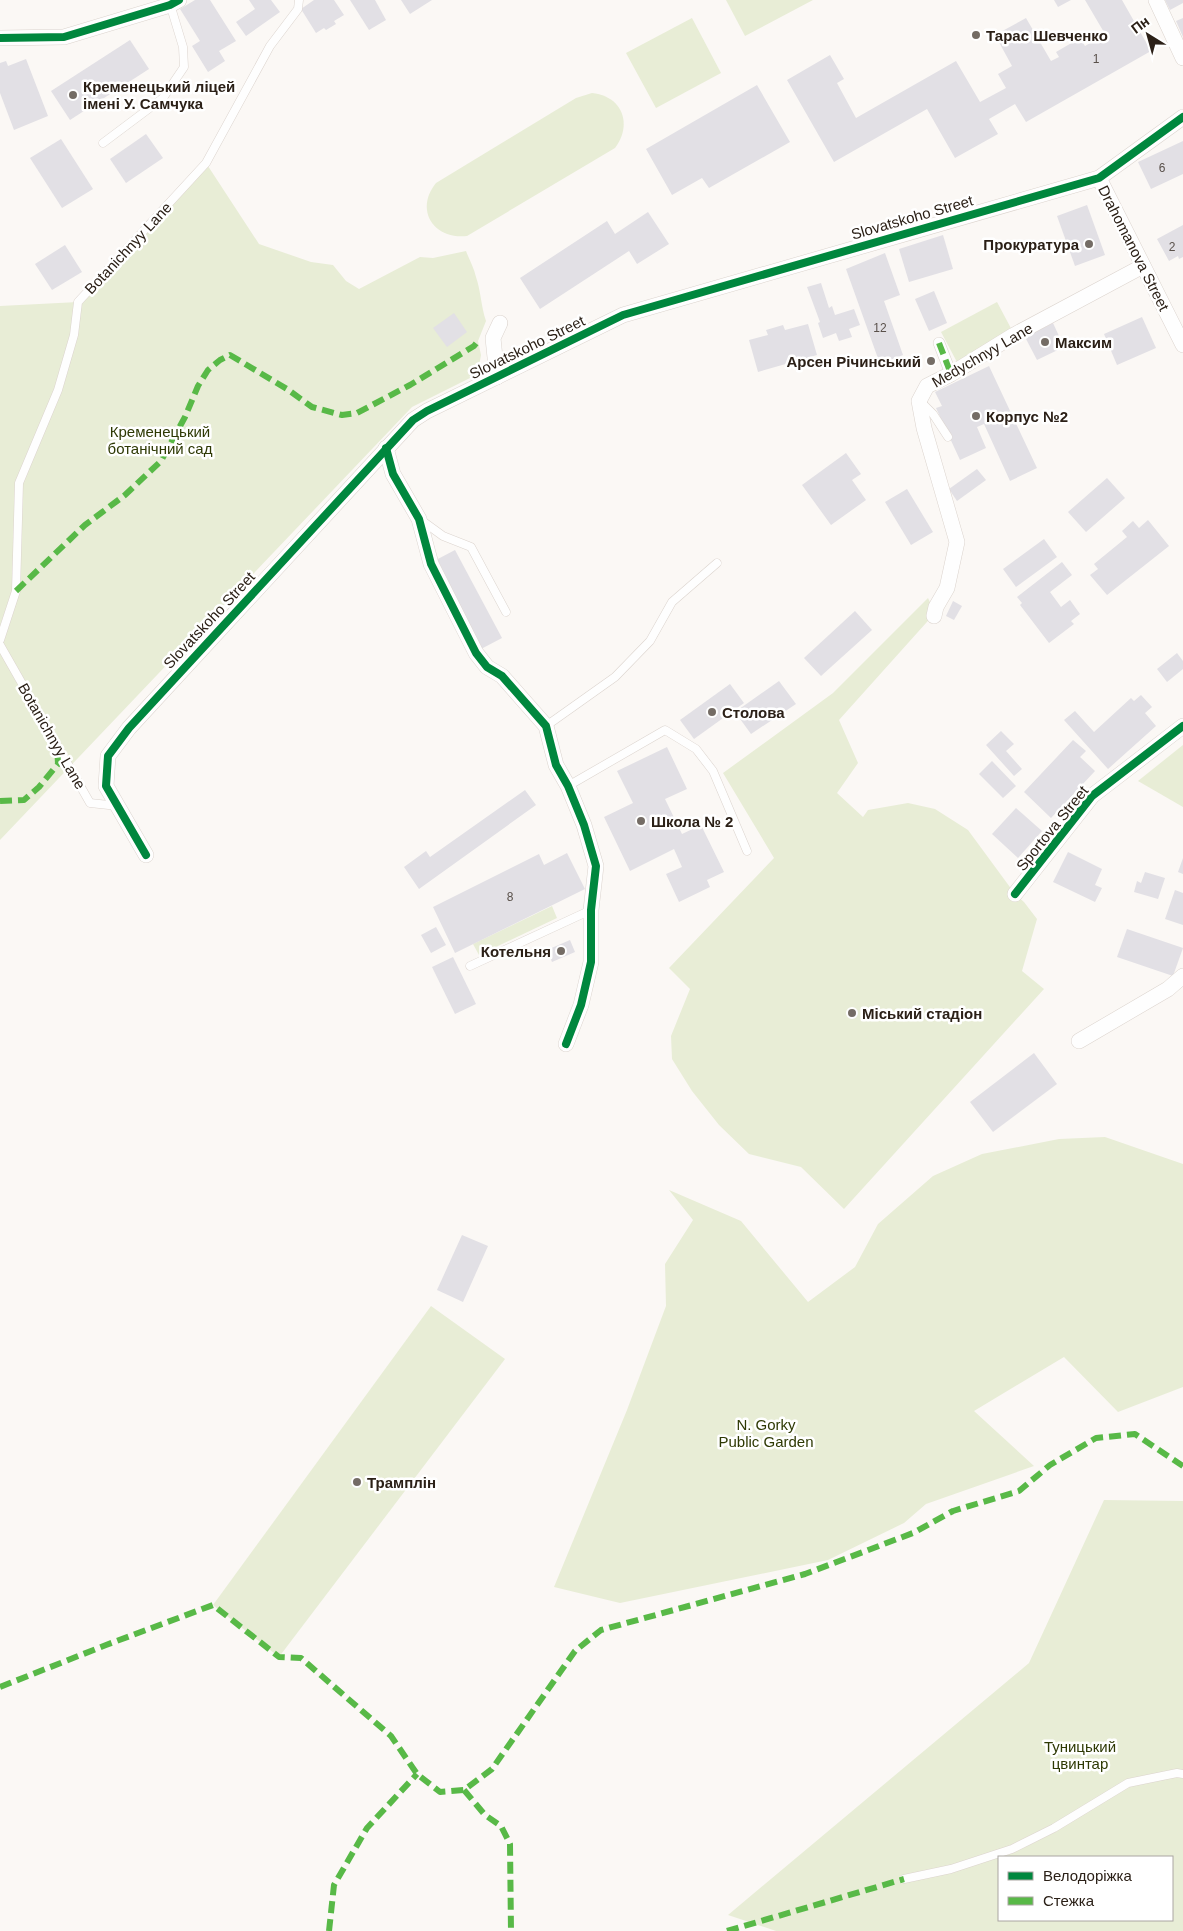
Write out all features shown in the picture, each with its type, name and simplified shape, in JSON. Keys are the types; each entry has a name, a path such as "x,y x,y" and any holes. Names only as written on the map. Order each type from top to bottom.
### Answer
{"street":[{"path":"1156,0 1183,58"},
{"path":"0,38 64,37 173,2"},
{"name":"Slovatskoho Street","path":"146,855 106,786 108,756 129,728 413,420 427,411 623,315 1099,178 1183,118"},
{"name":"Drahomanova Street","path":"1099,178 1183,345"},
{"name":"Medychnyy Lane","path":"934,616 936,608 947,588 956,542 924,428 919,401 927,386 951,374 1014,335 1143,266"},
{"path":"497,377 493,338 500,324"},
{"path":"939,343 951,374"},
{"path":"386,448 393,474 419,518 427,542 431,564 476,653 487,667 502,676 546,726 556,766 568,786 584,825 596,866 591,910 590,962 581,1005 566,1044"},
{"name":"Sportova Street","path":"1015,894 1092,796 1183,726"},
{"path":"1079,1041 1168,989 1183,976"}],"lane":[{"name":"Botanichnyy Lane","path":"0,640 16,591 19,483 58,390 74,335 78,302 206,164 270,46 298,9 298,0"},
{"path":"103,143 164,98 184,67 183,47 173,2"},
{"path":"919,401 933,414 948,437"},
{"path":"419,518 443,536 471,546 506,612"},
{"path":"546,726 614,677 650,641 672,602 717,563"},
{"name":"Botanichnyy Lane","path":"0,645 90,803 118,806"},
{"path":"568,786 664,730 696,749 713,771 747,851"},
{"path":"470,966 591,910"},
{"path":"904,1879 951,1869 1012,1849 1054,1828 1128,1783 1176,1773 1183,1774"}],"green space":[{"path":"726,0 813,0 745,36"},
{"path":"692,18 721,73 656,108 626,53"},
{"path":"592,93 611,99 622,113 624,121 623,130 615,148 467,236 455,236 445,233 431,221 427,213 427,203 436,183 576,98"},
{"name":"Кременецький ботанічний сад","path":"206,163 259,244 311,262 333,265 346,281 359,289 420,257 433,258 466,251 479,288 486,321 478,341 481,355 479,366 474,376 412,407 0,840 0,306 78,302"},
{"path":"997,302 1014,334 958,364 941,332"},
{"name":"Міський стадіон","path":"928,598 935,613 839,720 858,763 837,793 863,817 868,810 908,803 935,809 968,830 1015,894 1037,919 1022,971 1044,989 844,1209 801,1167 749,1154 719,1125 692,1091 672,1059 671,1036 690,989 669,968 774,858 723,773 833,693"},
{"path":"1183,745 1183,807 1138,781"},
{"path":"552,906 557,918 479,955 473,944"},
{"name":"N. Gorky Public Garden","path":"1105,1137 1183,1164 1183,1387 1118,1412 1064,1357 974,1411 1034,1466 926,1504 904,1523 828,1560 620,1603 554,1587 627,1410 666,1306 665,1264 693,1220 669,1190 741,1221 808,1302 855,1267 878,1224 933,1176 982,1154 1059,1139"},
{"name":"Трамплін","path":"431,1306 505,1359 279,1657 213,1605"},
{"name":"Туницький цвинтар","path":"1104,1500 1183,1501 1183,1931 776,1931 728,1915 1029,1663"}],"building":[{"path":"195,0 210,0 236,41 219,51 225,61 208,72 192,46 200,41 180,9"},
{"path":"249,0 271,0 280,12 246,36 236,22 255,9"},
{"path":"314,0 334,0 344,15 334,21 336,24 316,33 301,9"},
{"path":"350,0 375,0 386,20 369,30"},
{"path":"401,0 432,0 410,14"},
{"path":"1054,0 1071,0 1058,7"},
{"path":"1085,0 1122,0 1151,51 1026,122 1015,104 989,119 998,134 955,158 927,109 834,162 787,80 830,55 844,79 837,83 856,118 956,61 980,102 1006,88 998,74 1012,66 995,35 1026,18 1051,61 1059,57 1056,52 1080,38 1085,46 1105,34"},
{"path":"1165,0 1183,0 1183,3 1170,10"},
{"path":"1183,18 1183,37 1176,21"},
{"path":"130,40 149,69 70,120 51,91"},
{"path":"26,59 48,116 14,130 0,93 0,63 6,61 8,66"},
{"path":"757,85 790,142 709,188 702,178 672,195 646,149"},
{"path":"146,134 163,158 126,183 110,159"},
{"path":"61,139 93,189 62,208 30,158"},
{"path":"1183,141 1183,174 1151,189 1138,162"},
{"name":"Прокуратура","path":"1087,205 1105,255 1075,266 1057,216"},
{"path":"648,212 669,244 637,264 629,251 540,309 520,278 607,221 615,234"},
{"path":"1183,225 1183,257 1179,259 1178,256 1169,261 1157,239"},
{"path":"943,235 953,269 909,282 899,249"},
{"path":"65,245 82,272 52,290 35,264"},
{"path":"885,253 900,295 884,301 903,355 880,364 846,269"},
{"path":"821,283 829,308 832,306 835,315 854,309 860,325 849,329 852,337 839,341 836,333 823,338 818,323 820,322 807,287"},
{"path":"934,291 947,323 929,331 915,299"},
{"path":"454,313 467,332 447,347 433,328"},
{"path":"1142,317 1156,348 1117,365 1104,334"},
{"name":"Максим","path":"1053,323 1064,347 1037,360 1025,337"},
{"path":"808,324 817,355 758,372 749,340 768,335 766,330 783,325 785,330"},
{"name":"Корпус №2","path":"989,366 1037,468 1010,481 984,424 977,427 986,448 960,460 936,408 942,406 935,392"},
{"path":"846,453 861,474 852,480 866,500 831,525 802,485"},
{"path":"977,469 986,480 957,501 949,489"},
{"path":"1107,478 1125,498 1086,532 1068,512"},
{"path":"907,489 933,532 911,545 885,502"},
{"path":"1148,520 1169,546 1107,595 1090,575 1098,569 1094,564 1127,537 1122,531 1133,521 1139,528"},
{"path":"1044,539 1057,557 1016,587 1003,569"},
{"path":"455,550 502,638 481,649 434,561"},
{"path":"1062,562 1072,575 1050,592 1061,607 1070,600 1080,614 1071,621 1074,624 1049,643 1020,605 1022,603 1017,597"},
{"path":"953,601 962,606 954,620 946,616"},
{"path":"855,611 872,630 821,676 804,658"},
{"path":"1177,653 1183,661 1183,669 1167,682 1157,669"},
{"path":"779,681 796,704 751,734 735,712"},
{"name":"Столова","path":"730,684 744,703 694,739 680,720"},
{"path":"1141,695 1152,707 1145,713 1156,726 1108,769 1064,720 1075,711 1094,732 1131,698 1134,701"},
{"path":"1001,731 1014,744 1006,751 1022,769 1014,776 986,745"},
{"path":"1073,740 1086,751 1080,757 1095,771 1051,818 1024,792"},
{"name":"Школа № 2","path":"667,747 687,789 665,799 682,834 701,825 724,872 707,880 710,887 679,902 666,874 682,867 674,849 630,871 604,817 633,803 617,771"},
{"path":"992,761 1016,786 1003,798 979,774"},
{"path":"525,790 536,805 419,889 404,867 426,851 430,857"},
{"path":"1016,808 1042,831 1018,858 992,834"},
{"path":"1068,852 1102,869 1095,885 1102,888 1095,902 1053,882"},
{"path":"567,853 585,889 455,953 433,907 539,854 544,865"},
{"path":"1183,858 1183,874 1178,872"},
{"path":"1145,872 1165,878 1158,899 1134,892 1137,881 1141,883"},
{"path":"1175,890 1183,893 1183,925 1165,919"},
{"path":"436,927 446,945 431,953 421,935"},
{"path":"1127,929 1183,948 1173,976 1117,957"},
{"name":"Котельня","path":"570,940 575,952 552,962 547,950"},
{"path":"453,957 476,1004 455,1014 432,967"},
{"path":"1034,1053 1057,1084 993,1132 970,1102"},
{"path":"462,1235 488,1246 463,1302 437,1290"}],"marked path":[{"path":"16,591 85,525 125,495 161,461 185,417 198,386 208,370 220,360 230,355 287,389 312,407 342,415 357,413 410,385 474,346 478,341"},
{"path":"939,343 951,374"},
{"path":"0,801 24,800 39,787 58,764 57,744"},
{"path":"0,1687 213,1605 279,1657 301,1658 391,1736 417,1774 440,1792 464,1790 492,1769 575,1651 601,1630 805,1574 913,1533 953,1511 1019,1491 1050,1465 1096,1438 1135,1434 1183,1466"},
{"path":"329,1931 334,1885 367,1828 417,1774"},
{"path":"464,1790 485,1815 501,1826 510,1844 511,1931"},
{"path":"727,1931 904,1879"}],"cycle path":[{"path":"0,38 64,37 170,5 179,0"},
{"path":"146,855 106,786 108,756 129,728 413,420 427,411 623,315 1099,178 1183,117"},
{"path":"386,448 393,474 419,519 431,564 476,653 487,667 502,676 546,726 556,765 568,786 584,825 596,866 591,910 591,962 581,1005 566,1044"},
{"path":"1015,894 1092,796 1183,726"}],"place":[{"name":"Тарас Шевченко","path":"976,35"},
{"name":"Кременецький ліцей імені У. Самчука","path":"73,95"},
{"name":"Прокуратура","path":"1089,244"},
{"name":"Максим","path":"1045,342"},
{"name":"Арсен Річинський","path":"931,361"},
{"name":"Корпус №2","path":"976,416"},
{"name":"Столова","path":"712,712"},
{"name":"Школа № 2","path":"641,821"},
{"name":"Котельня","path":"561,951"},
{"name":"Міський стадіон","path":"852,1013"},
{"name":"Трамплін","path":"357,1482"}]}
